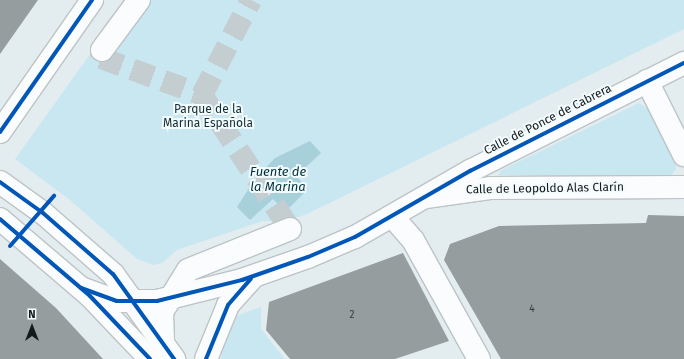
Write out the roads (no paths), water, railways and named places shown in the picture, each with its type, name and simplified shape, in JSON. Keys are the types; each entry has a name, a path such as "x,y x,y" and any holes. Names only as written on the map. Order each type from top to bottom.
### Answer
{"main road":[{"path":"0,132 92,0"},
{"path":"102,50 139,0"},
{"name":"Calle de Ponce de Cabrera","path":"421,198 684,63"},
{"path":"647,81 684,155"},
{"path":"0,182 90,252 136,302 168,350"},
{"name":"Calle de Leopoldo Alas Clarín","path":"81,288 107,299 136,302 167,300 256,276 329,248 392,216 421,198 491,188 681,184"},
{"path":"392,216 413,240 479,359"},
{"path":"0,219 81,288 150,359"},
{"path":"168,350 160,326 167,300 193,266 290,229"},
{"name":"Calle de Leopoldo Alas Clarín","path":"206,359 228,305 256,276"}],"water":[{"name":"Fuente de la Marina","path":"310,141 321,153 296,176 308,189 285,212 273,199 250,220 237,207 255,179 275,158"}],"tunnel":[{"path":"102,50 101,58 202,95 251,0"},
{"path":"202,95 290,229"}],"park label":[{"name":"Parque de la Marina Española","path":"208,117"}]}
